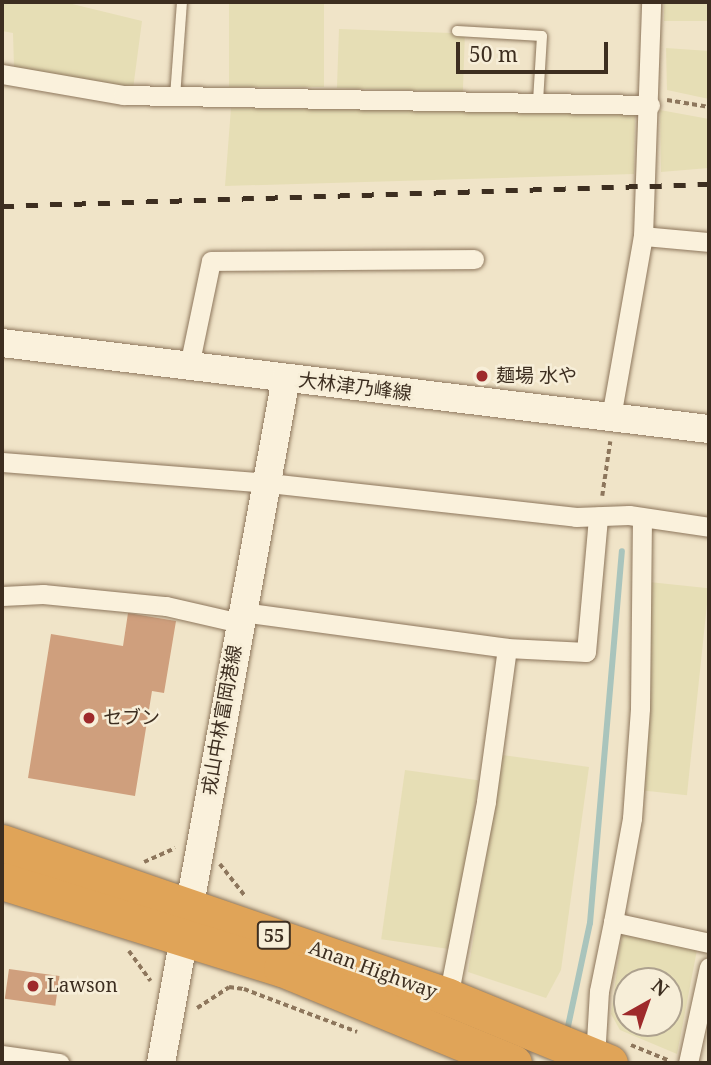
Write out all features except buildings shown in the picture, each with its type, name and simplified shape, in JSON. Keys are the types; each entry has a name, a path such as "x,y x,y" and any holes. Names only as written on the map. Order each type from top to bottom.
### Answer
{"highway":[{"name":"Anan Highway","path":"2,843 187,921 282,968 513,1063"},
{"name":"Anan Highway","path":"2,881 187,921 448,997 597,1059"}],"main road":[{"name":"大林津乃峰線","path":"2,343 286,378 611,425 709,429"},
{"name":"戎山中林富岡港線","path":"162,1063 286,378"}],"street":[{"path":"611,425 643,236 650,101 651,2"},
{"path":"2,74 123,95 538,102 650,101"},
{"path":"643,236 709,242"},
{"path":"189,366 211,261 474,258"},
{"path":"2,462 269,483 598,517 616,514 709,527"},
{"path":"2,596 43,594 166,606 507,648 586,652 598,517"},
{"path":"597,1059 599,992 632,818 640,708 642,518"},
{"path":"448,997 486,802 507,648"},
{"path":"613,922 709,943"},
{"path":"688,1063 709,967"},
{"path":"2,1055 59,1063"}],"lane":[{"path":"175,97 182,2"},
{"path":"457,30 542,36 538,102"}],"path":[{"path":"650,101 709,107"},
{"path":"598,517 611,425"},
{"path":"219,863 248,899"},
{"path":"190,1018 200,1003 229,987 367,1036"}],"shaded area":[{"path":"2,2 64,2 142,21 133,89 14,67 13,33 2,31"},
{"path":"229,2 324,2 324,87 229,87"},
{"path":"664,2 709,2 709,21 664,21"},
{"path":"339,29 465,33 463,92 337,88"},
{"path":"666,48 709,51 709,99 667,90"},
{"path":"231,108 635,112 634,174 225,186"},
{"path":"660,110 709,119 709,168 661,172"},
{"path":"649,582 709,588 687,795 627,789"},
{"path":"502,755 589,767 561,970 546,998 468,972"},
{"path":"405,770 478,780 454,950 381,939"},
{"path":"622,934 697,950 683,1023 683,967 617,967"},
{"path":"637,1037 680,1037 677,1054"}],"waterway":[{"path":"567,1031 590,923 622,551"}],"railway":[{"path":"2,206 709,184"}],"place":[{"name":"麺場 水や","path":"482,376"},
{"name":"セブン","path":"89,718"},
{"name":"Lawson","path":"33,986"}]}
